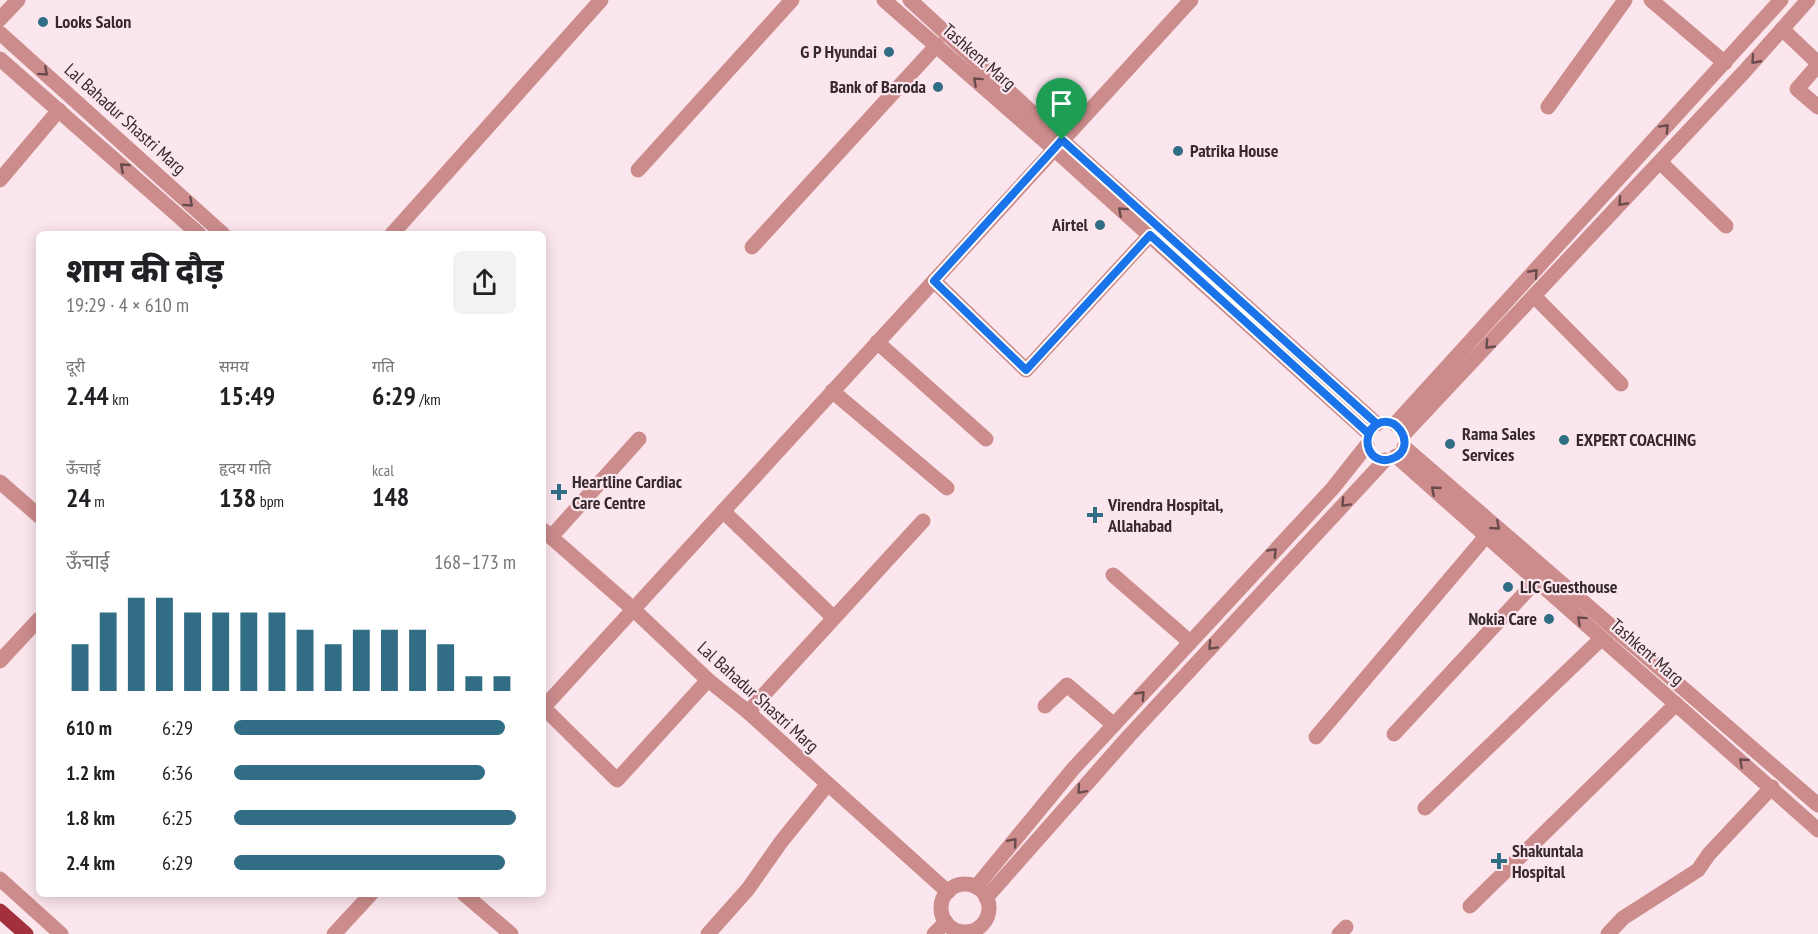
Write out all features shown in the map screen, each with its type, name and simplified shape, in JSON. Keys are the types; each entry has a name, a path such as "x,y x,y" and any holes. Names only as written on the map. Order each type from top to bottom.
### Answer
{"main road":[{"path":"0,911 26,934"}],"street":[{"path":"0,19 18,0"},
{"path":"396,231 601,0"},
{"path":"638,170 792,0"},
{"name":"Tashkent Marg","path":"884,0 1058,144 1371,434"},
{"name":"Tashkent Marg","path":"910,0 1150,235 1371,434"},
{"path":"546,704 1191,0"},
{"path":"1548,107 1625,0"},
{"path":"1651,0 1725,63"},
{"path":"1371,434 1373,455 1397,444 1781,0"},
{"path":"981,892 1129,736 1808,0"},
{"path":"1782,29 1818,64 1797,89 1818,107"},
{"name":"Lal Bahadur Shastri Marg","path":"0,33 221,231"},
{"path":"752,247 936,45"},
{"name":"Lal Bahadur Shastri Marg","path":"0,59 196,231"},
{"path":"0,180 59,110"},
{"path":"1660,162 1726,226"},
{"path":"934,281 1026,370 1150,235"},
{"path":"1534,296 1620,384"},
{"path":"877,342 986,439"},
{"path":"832,391 947,488"},
{"path":"981,892 1073,769 1333,488 1371,434 1389,422 1397,444"},
{"path":"547,534 639,439"},
{"name":"Tashkent Marg","path":"1397,444 1487,535 1818,830"},
{"name":"Tashkent Marg","path":"1397,444 1818,805"},
{"path":"0,482 36,513"},
{"path":"723,511 834,618"},
{"path":"748,712 923,521"},
{"name":"Lal Bahadur Shastri Marg","path":"547,534 948,892"},
{"path":"1316,737 1487,535"},
{"path":"1113,575 1190,642"},
{"path":"1394,734 1537,580"},
{"path":"0,661 36,622"},
{"path":"1425,808 1601,639"},
{"path":"546,710 617,780 708,680"},
{"path":"1045,706 1067,685 1114,725"},
{"path":"1470,906 1676,704"},
{"path":"708,934 748,889 781,842 827,785"},
{"path":"1608,934 1623,918 1698,870 1709,854 1772,787"},
{"path":"0,879 61,934"},
{"path":"961,885 981,892 989,905 987,930 957,933 951,928 942,915 941,906 948,892 961,885"},
{"path":"334,934 368,897"},
{"path":"468,897 511,934"},
{"path":"934,934 946,922"}],"place":[{"name":"Looks Salon","path":"43,22"},
{"name":"G P Hyundai","path":"889,52"},
{"name":"Bank of Baroda","path":"938,87"},
{"name":"Patrika House","path":"1178,151"},
{"name":"Airtel","path":"1100,225"},
{"name":"EXPERT COACHING","path":"1564,440"},
{"name":"Rama Sales Services","path":"1450,444"},
{"name":"Heartline Cardiac Care Centre","path":"559,492"},
{"name":"Virendra Hospital, Allahabad","path":"1095,515"},
{"name":"LIC Guesthouse","path":"1508,587"},
{"name":"Nokia Care","path":"1549,619"},
{"name":"Shakuntala Hospital","path":"1499,861"}],"route":[{"path":"1062,140 934,281 1026,370 1150,235 1368,433 1377,424 1383,422 1395,424 1404,434 1404,447 1401,452 1385,460 1373,455 1367,445 1367,439 1368,433 1372,428 1377,424 1062,140"}]}
